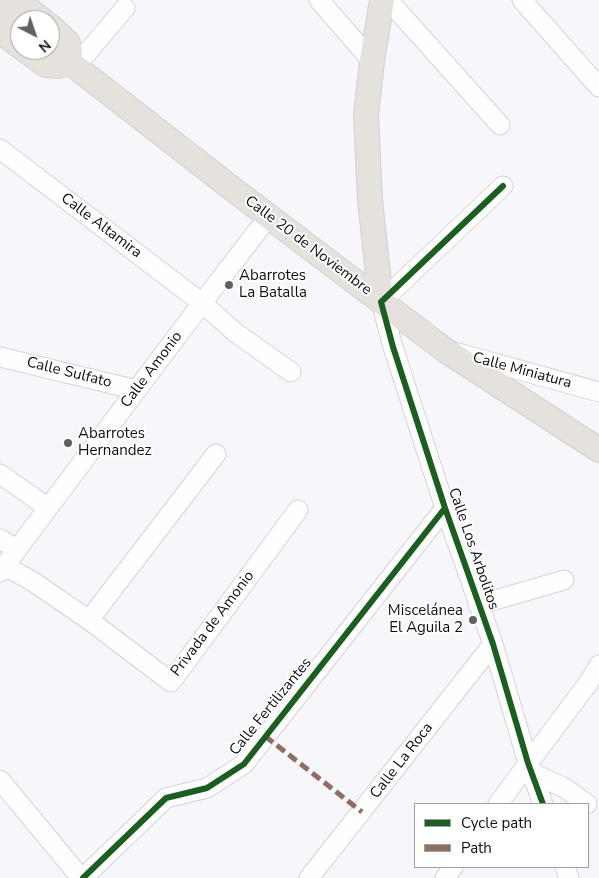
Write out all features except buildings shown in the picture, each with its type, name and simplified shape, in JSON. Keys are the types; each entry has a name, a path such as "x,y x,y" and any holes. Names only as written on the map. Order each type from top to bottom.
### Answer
{"main road":[{"path":"17,0 30,10"},
{"name":"Calle Los Arbolitos","path":"381,302 370,200 366,115 382,0"},
{"path":"0,8 10,16"},
{"path":"0,30 10,38"},
{"path":"39,60 46,65 59,66 70,52 68,43 60,35"},
{"name":"Calle 20 de Noviembre","path":"64,58 445,350 599,450"}],"street":[{"path":"319,0 372,61"},
{"path":"388,0 500,125"},
{"path":"522,0 599,87"},
{"path":"64,58 125,8"},
{"name":"Calle Altamira","path":"0,149 202,303 236,333 291,372"},
{"path":"381,302 503,186"},
{"name":"Calle Amonio","path":"2,569 47,507 270,216"},
{"name":"Calle Los Arbolitos","path":"381,302 393,347 445,508 493,644 530,768 543,803"},
{"name":"Calle Miniatura","path":"445,350 599,392"},
{"name":"Calle Sulfato","path":"0,357 137,390"},
{"path":"89,620 216,454"},
{"path":"0,474 47,507"},
{"name":"Calle Fertilizantes","path":"82,878 166,798 207,788 244,764 445,508"},
{"name":"Privada de Amonio","path":"2,569 32,581 89,620 171,682 298,510"},
{"path":"0,539 16,549"},
{"path":"478,605 564,580"},
{"name":"Calle La Roca","path":"309,878 493,644"},
{"path":"499,803 530,768 594,685 599,665"},
{"path":"530,768 587,803"},
{"path":"0,780 82,878"},
{"path":"445,878 453,868"}],"marked path":[{"path":"265,736 362,812"}],"cycle path":[{"path":"503,186 381,302 393,347 445,508 493,644 528,763 543,803"},
{"path":"83,878 166,798 207,788 244,764 445,508"}],"place":[{"name":"Abarrotes La Batalla","path":"229,285"},
{"name":"Abarrotes Hernandez","path":"68,443"},
{"name":"Miscelánea El Aguila 2","path":"473,620"}]}
